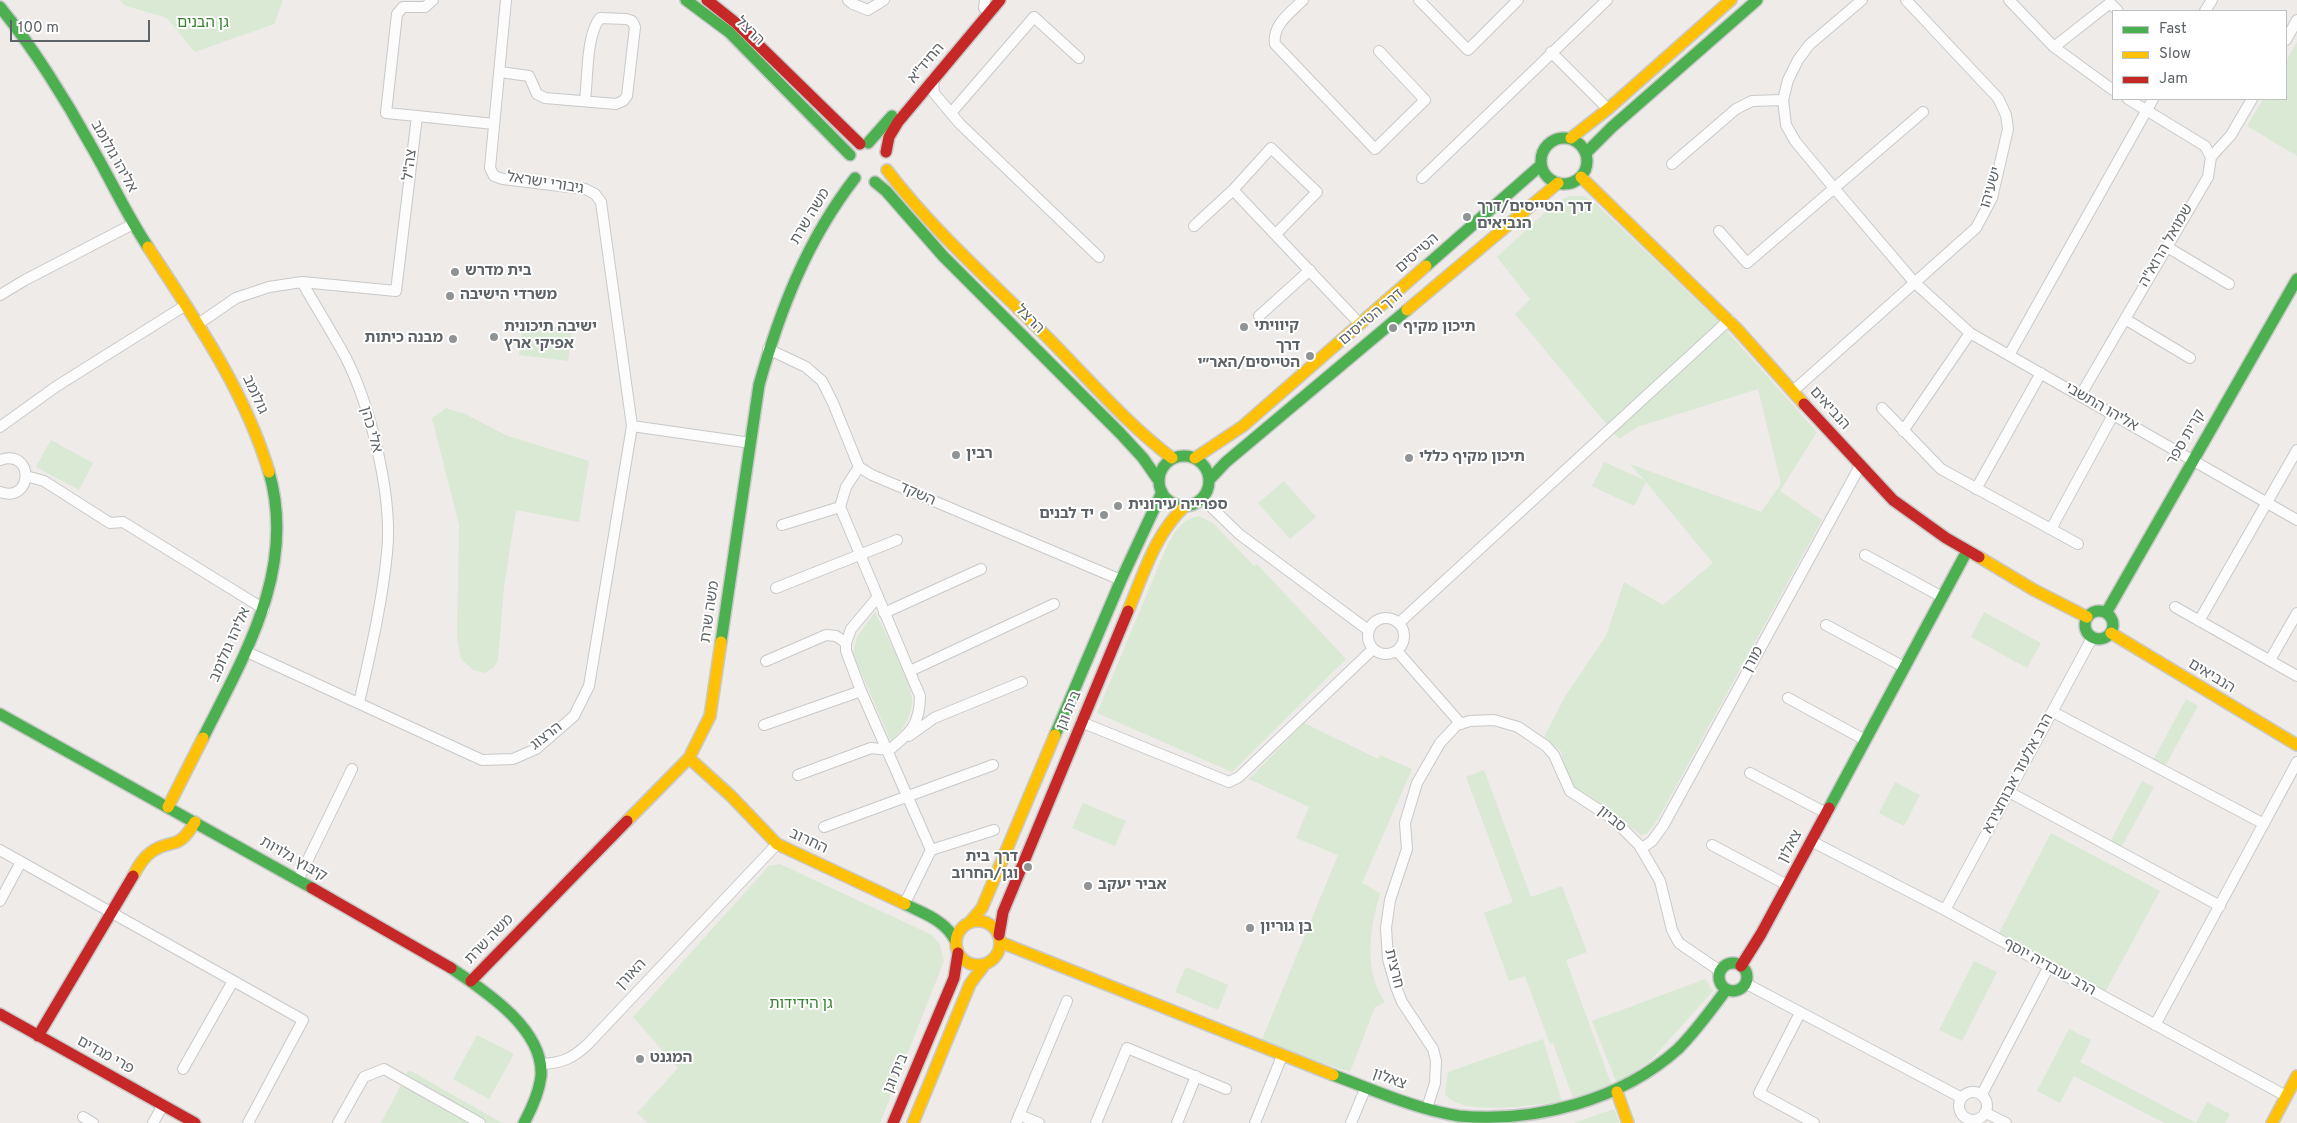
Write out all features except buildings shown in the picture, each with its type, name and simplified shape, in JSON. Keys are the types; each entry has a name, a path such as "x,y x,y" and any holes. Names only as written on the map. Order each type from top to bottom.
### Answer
{"street":[{"path":"433,0 425,7 403,7 397,14 386,113 494,124"},
{"name":"גיבורי ישראל","path":"506,0 490,168 494,176 503,179 585,189 595,194 601,202 632,426"},
{"name":"הרצל","path":"686,0 729,32 850,154"},
{"name":"הרצל","path":"707,0 736,23 864,143"},
{"path":"848,0 868,10 884,0"},
{"name":"החיד\"א","path":"886,152 892,130 1000,0"},
{"path":"1303,0 1279,24 1274,37 1279,50 1375,149 1424,100 1379,51"},
{"path":"1419,0 1468,50 1518,0"},
{"path":"1422,178 1607,0"},
{"path":"1571,138 1608,109 1731,0"},
{"path":"1586,153 1612,127 1757,0"},
{"path":"1672,164 1736,109 1752,101 1782,100 1795,67 1809,45 1862,0"},
{"name":"ישעיהו","path":"1793,391 1976,228 1992,198 2008,129 2006,115 1998,98 1906,0"},
{"path":"2009,0 2054,47 2112,89"},
{"name":"החיד\"א","path":"864,143 881,131 986,3"},
{"path":"2054,47 2110,3 2117,10"},
{"name":"אליהו גולומב","path":"0,7 16,25 89,141 133,224 198,324"},
{"path":"500,72 529,76 536,94 545,98 616,104 623,101 627,96 635,27 632,21 606,17 600,18 596,23 592,34 585,100"},
{"path":"951,113 1034,17 1079,58"},
{"path":"2287,38 2297,20"},
{"path":"1551,52 1608,109"},
{"path":"933,79 933,88 937,98 1099,258"},
{"path":"916,100 922,97 937,98"},
{"name":"אליהו התשבי","path":"1782,100 1786,125 1795,141 1914,282 1970,333 2297,520"},
{"path":"2130,100 2205,146 2211,157"},
{"path":"2009,355 2153,100"},
{"name":"שמואל הרוא\"ה","path":"2080,396 2208,177 2211,157 2231,135 2251,100"},
{"path":"1719,231 1747,263 1923,112"},
{"name":"צה\"ל","path":"302,282 396,291 417,116"},
{"path":"1560,138 1571,138 1581,144 1586,153 1587,167 1581,177 1572,183 1558,183 1546,175 1542,165 1544,150 1550,142 1560,138"},
{"path":"864,143 875,144 886,152 888,158 887,170 881,179 875,182 861,182 849,167 850,154 864,143"},
{"path":"1194,226 1233,190 1271,148 1317,192 1276,234"},
{"name":"הטייסים","path":"1195,458 1222,442 1243,426 1542,165"},
{"name":"הרצל","path":"887,170 914,206 943,236 1036,326 1148,440 1172,458"},
{"name":"הנביאים","path":"1581,177 1729,320 1860,466 1906,510 1967,551 2034,590 2087,617"},
{"name":"משה שרת","path":"471,981 689,758 710,716 759,385 768,350 788,291 809,246 836,203 856,178"},
{"name":"הרצל","path":"875,182 886,191 943,256 1120,432 1146,462 1160,487"},
{"name":"דרך הטייסים","path":"1209,480 1226,462 1558,183"},
{"path":"1233,190 1360,324"},
{"path":"0,295 133,224"},
{"path":"2167,247 2229,284"},
{"path":"1259,316 1310,270"},
{"name":"קרית ספר","path":"2106,613 2297,279"},
{"path":"198,324 236,298 269,287 302,282"},
{"name":"אלי כהן","path":"302,282 346,360 372,427 385,488 388,552 375,633 359,703"},
{"path":"0,427 57,386 186,305"},
{"path":"2125,319 2190,358"},
{"path":"1399,623 1729,320"},
{"name":"גולומב","path":"198,324 235,388 262,445 273,484"},
{"path":"1903,431 1970,333"},
{"path":"768,350 806,367 822,381 834,403 859,467 846,487 840,507 920,696 920,713 910,732 889,750"},
{"path":"1976,490 2041,373"},
{"path":"1882,408 1941,469 1976,490 2078,544"},
{"path":"2050,529 2113,414"},
{"path":"632,426 751,443"},
{"name":"הרצוג","path":"247,652 482,760 513,759 536,749 574,716 588,686 632,426"},
{"path":"2199,620 2297,450"},
{"path":"1184,456 1195,458 1206,469 1209,480 1207,492 1196,503 1184,506 1170,501 1160,487 1164,466 1172,458 1184,456"},
{"path":"0,492 8,494 18,491 25,482 26,476 23,466 18,461 13,458 1,457"},
{"name":"מורן","path":"1641,849 1655,838 1664,826 1860,466"},
{"name":"השקד","path":"859,467 884,481 1121,580"},
{"path":"26,476 44,481 110,523 123,522 264,609"},
{"name":"אליהו גולומב","path":"168,807 247,652 264,609 273,581 277,553 278,519 273,484"},
{"name":"בית וגן","path":"969,922 982,908 1160,487"},
{"path":"1202,498 1239,534 1368,630"},
{"name":"בית וגן","path":"999,943 1003,912 1157,541 1170,520 1184,506"},
{"path":"782,525 840,507"},
{"path":"776,588 897,540"},
{"name":"צאלון","path":"1741,966 1811,841 1967,551"},
{"path":"1865,555 1942,597"},
{"path":"884,613 981,569"},
{"path":"878,598 852,629 846,643 846,651 861,691 889,750 931,850"},
{"path":"910,671 1054,604"},
{"path":"2174,607 2297,676"},
{"path":"2094,612 2106,613 2113,622 2111,633 2101,640 2092,638 2086,631 2087,617 2094,612"},
{"path":"2270,660 2297,613"},
{"path":"1382,618 1388,618 1399,623 1403,628 1404,640 1397,651 1386,655 1373,649 1368,642 1368,630 1371,625 1382,618"},
{"path":"1826,625 1904,667"},
{"name":"הנביאים","path":"2111,633 2297,746"},
{"path":"766,661 826,635 836,636 846,643"},
{"name":"הרב אלעזר אבוחצירא","path":"1945,910 2092,638"},
{"path":"1082,722 1223,781 1230,782 1239,776 1373,649"},
{"path":"1397,651 1461,724"},
{"path":"798,775 871,748 889,750 934,718 1022,682"},
{"path":"764,725 861,691"},
{"path":"1788,698 1865,740"},
{"path":"2052,712 2264,824"},
{"name":"קיבוץ גלויות","path":"0,714 298,880 471,981 520,1022 534,1044 542,1064"},
{"name":"סביון","path":"1461,724 1480,720 1494,720 1518,727 1531,734 1554,755 1570,791 1614,819 1641,849 1660,880 1672,930 1679,943 1720,971"},
{"name":"חרצית","path":"1427,1108 1434,1083 1436,1061 1433,1049 1402,1002 1392,974 1386,941 1390,900 1407,849 1404,823 1417,783 1440,743 1461,724"},
{"name":"החרוב","path":"689,758 731,796 777,844 938,920 950,930 955,940"},
{"path":"2155,1025 2297,762"},
{"path":"824,827 993,765"},
{"path":"298,880 352,770"},
{"path":"1750,774 1826,813"},
{"path":"2009,792 2220,906"},
{"path":"38,1036 110,912 147,855 158,848 178,844 184,840 195,822"},
{"path":"905,903 931,850 994,830"},
{"name":"הרב עובדיה יוסף","path":"1811,841 1945,910 2048,968 2286,1096"},
{"name":"האורן","path":"542,1064 562,1063 575,1056 588,1044 777,844"},
{"path":"1712,845 1787,885"},
{"path":"0,850 303,1020 248,1123"},
{"path":"0,901 21,862"},
{"name":"החרוב","path":"938,920 950,923 969,922"},
{"path":"913,1123 970,984 975,975 985,964 999,943 988,922 969,922 959,930 955,940 958,953 968,963 985,964"},
{"name":"צאלון","path":"999,943 1282,1056 1366,1087 1427,1108 1465,1117 1492,1119 1559,1118 1617,1092 1644,1075 1678,1048 1726,990"},
{"name":"בית וגן","path":"893,1123 954,978 958,953"},
{"path":"1730,964 1741,966 1746,973 1745,983 1737,991 1726,990 1719,982 1720,971 1730,964"},
{"path":"1982,1094 2048,968"},
{"path":"183,1070 233,981"},
{"path":"1745,983 1962,1098"},
{"path":"1040,1123 1017,1119 1066,1001"},
{"path":"1800,1013 1759,1093 1813,1123"},
{"name":"פרי מגדים","path":"0,1014 195,1123"},
{"path":"1096,1123 1127,1048 1226,1089"},
{"path":"1255,1123 1282,1056"},
{"path":"524,1123 537,1098 542,1064"},
{"path":"338,1123 364,1077 384,1069 480,1123"},
{"path":"1177,1123 1196,1076"},
{"path":"2272,1123 2297,1076"},
{"path":"1351,1123 1366,1087"},
{"path":"1617,1092 1628,1123"},
{"path":"1971,1092 1982,1094 1987,1101 1986,1113 1978,1120 1966,1121 1959,1109 1962,1098 1971,1092"},
{"path":"153,1123 163,1105"},
{"path":"1986,1113 2006,1123"},
{"path":"83,1117 93,1123"}],"green space":[{"name":"גן הבנים","path":"120,0 283,0 274,24 195,52 167,18 124,5"},
{"path":"2297,42 2297,156 2247,126 2262,100 2287,100 2287,59"},
{"path":"1570,196 1583,196 1593,201 1716,319 1817,432 1780,491 1822,520 1658,819 1647,833 1641,835 1606,807 1568,783 1561,751 1544,737 1566,695 1606,636 1624,582 1663,605 1713,563 1646,482 1634,506 1592,486 1604,462 1644,480 1630,464 1761,512 1781,484 1758,389 1637,427 1619,439 1515,314 1530,299 1497,257 1556,202"},
{"path":"523,323 572,329 568,361 519,355"},
{"path":"446,408 465,414 508,436 589,461 579,522 516,510 504,587 498,660 494,667 485,673 473,670 461,659 457,637 459,525 432,418"},
{"path":"51,440 93,463 79,490 36,467"},
{"path":"1284,481 1316,517 1290,539 1258,503"},
{"path":"1199,516 1213,523 1254,566 1257,564 1346,659 1232,772 1097,713 1167,546 1183,523"},
{"path":"875,612 903,669 911,692 912,707 906,723 891,741 853,654 857,637"},
{"path":"1984,612 2041,643 2027,668 1971,637"},
{"path":"2186,699 2198,706 2163,770 2151,764"},
{"path":"1304,723 1378,759 1380,755 1412,769 1362,883 1380,893 1373,920 1370,949 1374,976 1378,990 1385,1002 1375,1007 1350,1072 1261,1042 1338,855 1296,838 1309,807 1249,779"},
{"path":"1484,770 1531,897 1562,886 1587,952 1566,960 1612,1086 1574,1101 1553,1043 1550,1044 1525,976 1509,981 1484,913 1513,902 1466,777"},
{"path":"2142,781 2154,787 2121,848 2110,842"},
{"path":"1895,782 1920,795 1904,826 1879,813"},
{"path":"1083,803 1126,821 1115,846 1072,828"},
{"path":"2051,833 2160,891 2105,992 1998,935"},
{"name":"גן הידידות","path":"780,864 932,935 940,945 944,961 880,1123 648,1123 637,1113 678,1068 633,1017 769,866"},
{"path":"1974,961 1997,972 1962,1041 1939,1030"},
{"path":"1186,967 1228,985 1218,1010 1175,992"},
{"path":"1705,979 1713,991 1651,1060 1617,1084 1592,1021"},
{"path":"2069,1029 2091,1040 2080,1062 2196,1123 2164,1123 2074,1076 2060,1103 2037,1091"},
{"path":"477,1035 514,1054 489,1099 453,1079"},
{"path":"1543,1039 1562,1102 1518,1107 1483,1108 1467,1106 1454,1101 1445,1094 1448,1072"},
{"path":"409,1070 502,1123 381,1123"},
{"path":"2207,1102 2230,1114 2225,1123 2196,1123"},
{"path":"1614,1109 1619,1123 1574,1123"}],"traffic: fast":[{"path":"686,0 729,32 850,155"},
{"path":"1586,153 1612,127 1757,0"},
{"path":"0,7 36,56 81,127 132,222 148,247"},
{"path":"868,143 892,116"},
{"path":"1559,138 1569,138 1583,148 1587,161 1583,174 1577,180 1569,184 1559,184 1545,174 1541,166 1541,156 1551,142 1559,138"},
{"path":"1426,266 1541,165"},
{"path":"721,642 759,385 767,357 786,303 809,251 838,202 855,178"},
{"path":"875,182 886,191 943,256 1120,433 1143,458 1159,481"},
{"path":"2106,613 2297,279"},
{"path":"1209,480 1226,462 1407,310"},
{"path":"1179,456 1189,456 1202,463 1209,476 1209,481 1209,486 1202,499 1189,506 1179,506 1170,502 1163,495 1159,486 1159,476 1163,467 1170,460 1179,456"},
{"path":"203,738 250,642 262,610 271,577 276,543 276,508 269,472"},
{"path":"1055,735 1121,580 1162,492"},
{"path":"1829,808 1967,551"},
{"path":"2099,611 2109,615 2113,625 2109,635 2099,639 2089,635 2085,625 2089,615 2099,611"},
{"path":"0,714 312,888"},
{"path":"905,904 940,922 955,940"},
{"path":"1733,963 1743,967 1747,977 1743,987 1733,991 1723,987 1719,977 1723,967 1733,963"},
{"path":"451,968 480,988 510,1013 523,1027 533,1043 539,1059 541,1076 535,1100 524,1123"},
{"path":"1333,1075 1411,1104 1459,1116 1518,1116 1547,1111 1576,1104 1604,1094 1631,1082 1655,1067 1685,1042 1726,990"}],"traffic: slow":[{"path":"1571,138 1608,109 1731,0"},
{"path":"887,170 922,212 959,251 1136,428 1172,458"},
{"path":"1581,177 1737,329 1804,404"},
{"path":"1407,310 1558,183"},
{"path":"148,247 217,355 259,441 269,472"},
{"path":"1195,458 1243,426 1426,266"},
{"path":"1128,611 1145,568 1158,542 1185,506"},
{"path":"1979,557 2034,590 2087,617"},
{"path":"2111,633 2297,745"},
{"path":"627,821 689,758 710,716 721,642"},
{"path":"970,922 982,908 1055,735"},
{"path":"168,807 203,738"},
{"path":"689,758 731,796 777,844 905,904"},
{"path":"133,876 147,855 157,848 183,838 195,822"},
{"path":"982,921 994,927 999,934 1000,943 999,952 994,959 987,964 974,965 966,962 959,955 956,939 959,931 966,924 982,921"},
{"path":"1000,942 1333,1075"},
{"path":"913,1123 970,984 985,964"},
{"path":"2272,1123 2297,1076"},
{"path":"1617,1092 1628,1123"}],"traffic: jam":[{"path":"707,0 736,23 860,144"},
{"path":"886,152 889,137 898,122 1000,0"},
{"path":"1804,404 1893,500 1946,538 1979,557"},
{"path":"999,935 1003,912 1128,611"},
{"path":"1741,966 1761,934 1829,808"},
{"path":"471,981 627,821"},
{"path":"38,1036 133,876"},
{"path":"312,888 451,968"},
{"path":"893,1123 954,978 958,953"},
{"path":"0,1014 195,1123"}],"place":[{"name":"דרך הטייסים/דרך הנביאים","path":"1467,217"},
{"name":"בית מדרש","path":"455,272"},
{"name":"משרדי הישיבה","path":"450,296"},
{"name":"קיוויתי","path":"1244,327"},
{"name":"תיכון מקיף","path":"1393,328"},
{"name":"ישיבה תיכונית אפיקי ארץ","path":"494,337"},
{"name":"מבנה כיתות","path":"453,339"},
{"name":"דרך הטייסים/האר״י","path":"1310,356"},
{"name":"רבין","path":"956,455"},
{"name":"תיכון מקיף כללי","path":"1409,458"},
{"name":"ספרייה עירונית","path":"1118,506"},
{"name":"יד לבנים","path":"1104,515"},
{"name":"דרך בית וגן/החרוב","path":"1028,867"},
{"name":"אביר יעקב","path":"1088,886"},
{"name":"בן גוריון","path":"1250,928"},
{"name":"המגנט","path":"640,1059"}]}
